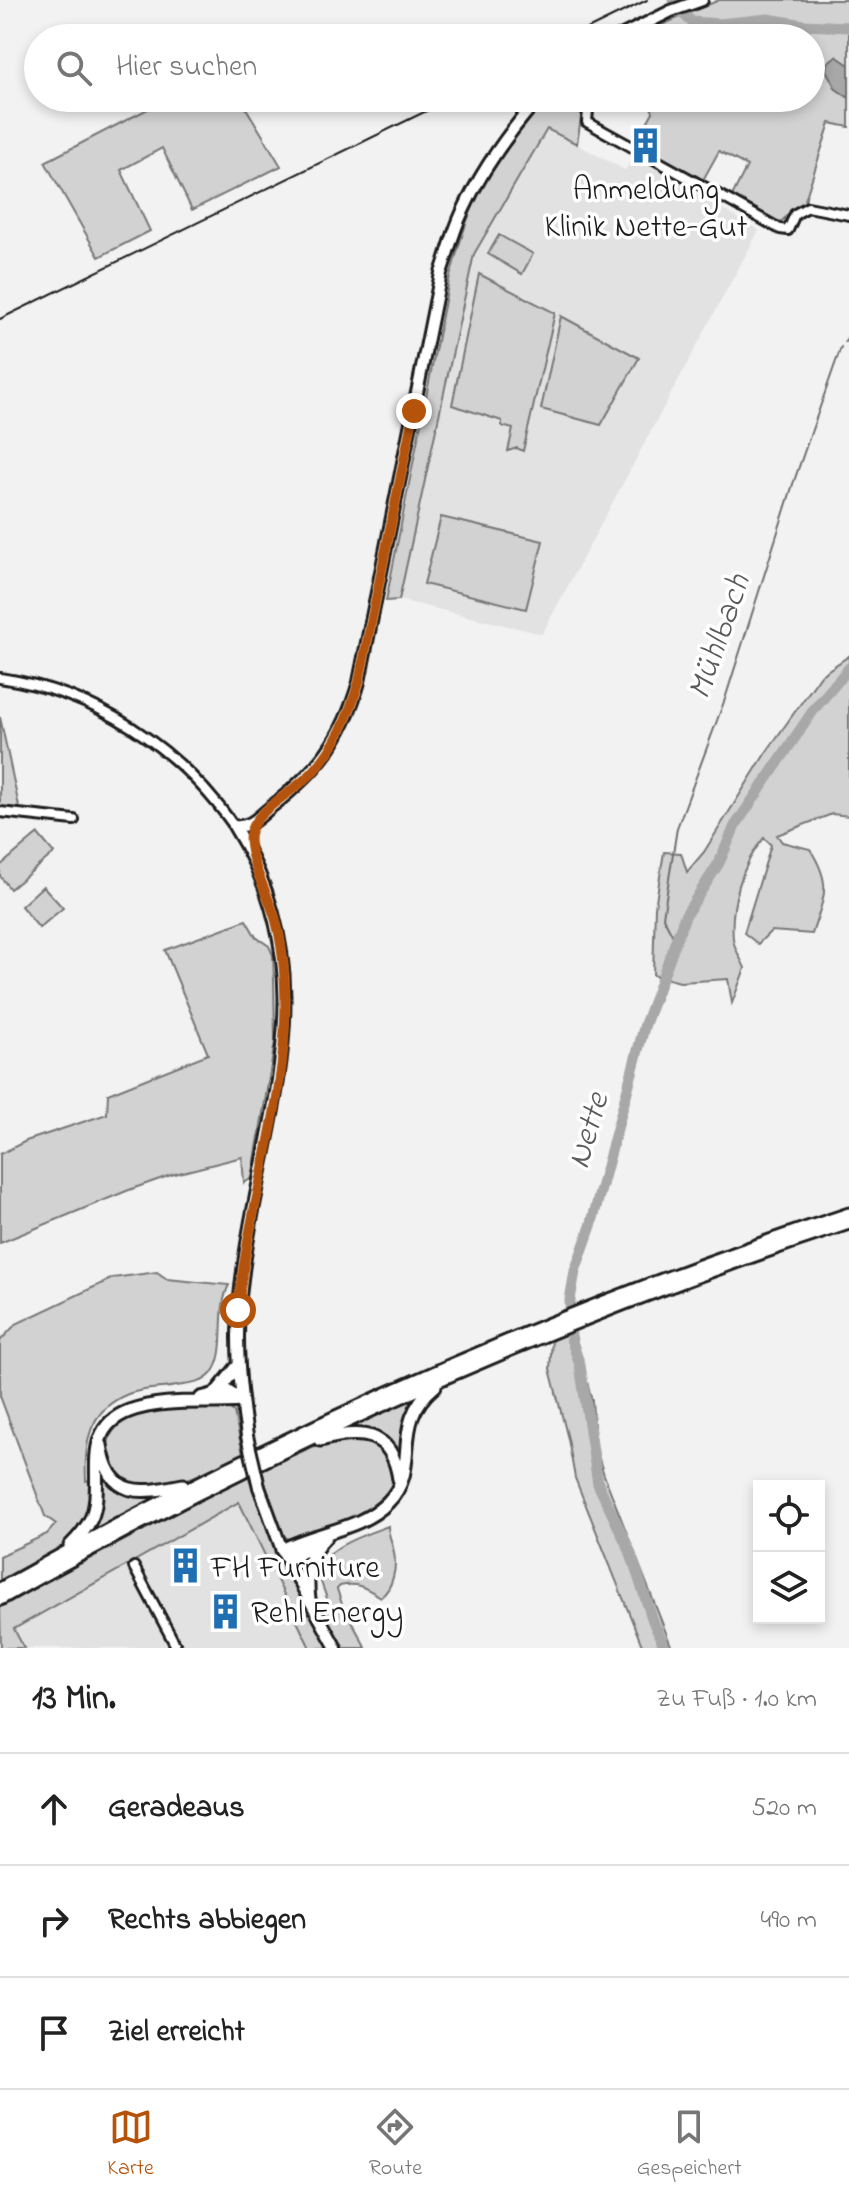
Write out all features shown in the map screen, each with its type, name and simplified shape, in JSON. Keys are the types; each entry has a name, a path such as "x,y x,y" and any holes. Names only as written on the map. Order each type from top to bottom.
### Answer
{"highway":[{"path":"0,1589 196,1483 342,1412 597,1309 849,1214"},
{"path":"597,1309 849,1223"},
{"path":"0,1599 200,1491 532,1336"},
{"path":"216,1393 238,1366"},
{"path":"282,1550 328,1534 390,1501 407,1461 407,1435 413,1412 425,1394 450,1376"},
{"path":"193,1401 216,1393 232,1393 241,1401"},
{"path":"58,1557 77,1539 94,1513 95,1459 108,1426 127,1412 193,1401 241,1401"},
{"path":"300,1445 340,1434 369,1435 381,1441 390,1451 398,1470 399,1484"},
{"path":"100,1442 104,1465 116,1481 129,1489 154,1491 196,1483"},
{"path":"282,1550 294,1556 328,1534"},
{"path":"309,1600 307,1566 318,1543"}],"main road":[{"path":"645,24 702,0"},
{"path":"234,826 244,827 255,821 313,772 330,750 351,710 441,273 461,215 485,168 527,112"},
{"path":"234,826 270,808"},
{"path":"249,852 250,833 255,821"},
{"path":"234,826 249,852 276,921 285,991 283,1056 240,1294 238,1366 241,1401 259,1487 282,1550 336,1648"}],"street":[{"path":"588,112 587,122 780,229 788,230 795,214 808,207 849,215"},
{"path":"0,678 73,697 135,729 190,772 234,826"},
{"path":"0,812 74,820"},
{"path":"134,1567 177,1648"}],"shaded area":[{"path":"719,0 849,0 849,127 830,123 804,203 795,207 782,221 778,222 732,196 747,166 719,151 703,180 649,151 652,145 639,137 653,112 825,112 825,24 664,24"},
{"path":"836,56 849,65 849,98 836,89 826,70 827,63"},
{"path":"142,112 248,112 281,166 192,210 162,148 121,170 150,231 99,257 45,162"},
{"path":"535,112 582,112 577,144 547,129 474,254 399,600 386,601 449,280 471,211 498,160"},
{"path":"548,129 625,170 632,160 640,164 642,161 656,169 658,166 697,187 694,193 759,230 542,634 399,600 474,254"},
{"path":"499,235 533,254 522,274 488,254"},
{"path":"479,274 555,313 523,451 517,448 508,451 513,429 502,426 502,421 452,405"},
{"path":"561,316 639,358 601,425 541,409"},
{"path":"441,517 543,541 526,609 424,584"},
{"path":"849,656 849,816 832,814 777,835 782,842 810,849 822,873 823,900 812,934 771,931 758,944 744,933 771,845 764,838 749,860 733,912 733,939 745,968 732,1003 728,979 680,982 653,975 655,907 664,852 681,853 687,872 704,852 765,754 821,675"},
{"path":"0,717 20,811 0,809"},
{"path":"38,834 54,853 10,889 0,876 0,866"},
{"path":"43,886 63,908 39,928 21,906"},
{"path":"246,920 256,937 269,946 273,955 274,980 275,1042 252,1178 244,1183 242,1157 171,1175 0,1243 0,1154 26,1141 107,1114 108,1094 208,1054 165,950"},
{"path":"157,1272 167,1279 229,1285 216,1365 211,1374 199,1382 134,1392 104,1409 88,1441 86,1481 93,1479 93,1504 87,1519 56,1552 0,1583 0,1556 47,1534 56,1524 45,1516 0,1396 0,1341 16,1324 113,1278"},
{"path":"574,1331 592,1401 596,1449 604,1475 672,1648 643,1648 575,1478 550,1369 552,1338"},
{"path":"418,1395 402,1476 392,1448 343,1429"},
{"path":"225,1406 234,1412 243,1454 188,1479 159,1486 131,1486 118,1478 111,1464 108,1446 112,1432 122,1423 153,1412"},
{"path":"366,1438 387,1452 392,1468 390,1490 381,1501 352,1519 319,1532 291,1541 283,1535 273,1518 262,1469 324,1442"},
{"path":"97,1458 112,1482 162,1493 163,1496 90,1533"},
{"path":"248,1475 277,1554 329,1648 310,1648 239,1502 14,1629 24,1648 1,1648 0,1606"},
{"path":"239,1501 310,1648 24,1648 13,1629"},
{"path":"388,1526 395,1565 385,1593 381,1597 357,1585 337,1589 366,1648 342,1648 320,1609 328,1602 320,1577 321,1567 334,1550"}],"waterway":[{"name":"Nette","path":"674,0 692,22 720,24"},
{"name":"Nette","path":"720,24 768,19 798,24"},
{"name":"Nette","path":"825,26 849,27"},
{"name":"Mühlbach","path":"845,342 849,334"},
{"name":"Mühlbach","path":"676,942 663,917 677,828 725,699 793,484 841,347"},
{"name":"Nette","path":"665,1648 630,1551 598,1484 580,1365 571,1339 570,1300 575,1271 591,1226 645,1024 685,916 719,863 735,826 815,708 849,668"}],"railway":[{"path":"598,24 647,0"},
{"path":"0,319 424,112"}],"place":[{"name":"Anmeldung Klinik Nette-Gut","path":"646,146"},
{"name":"FH Furniture","path":"185,1566"},
{"name":"Rehl Energy","path":"225,1611"}],"route":[{"path":"238,1310 248,1241 279,1083 285,1028 282,951 267,893 249,852 250,833 255,821 313,772 330,750 351,710 414,411"}]}
